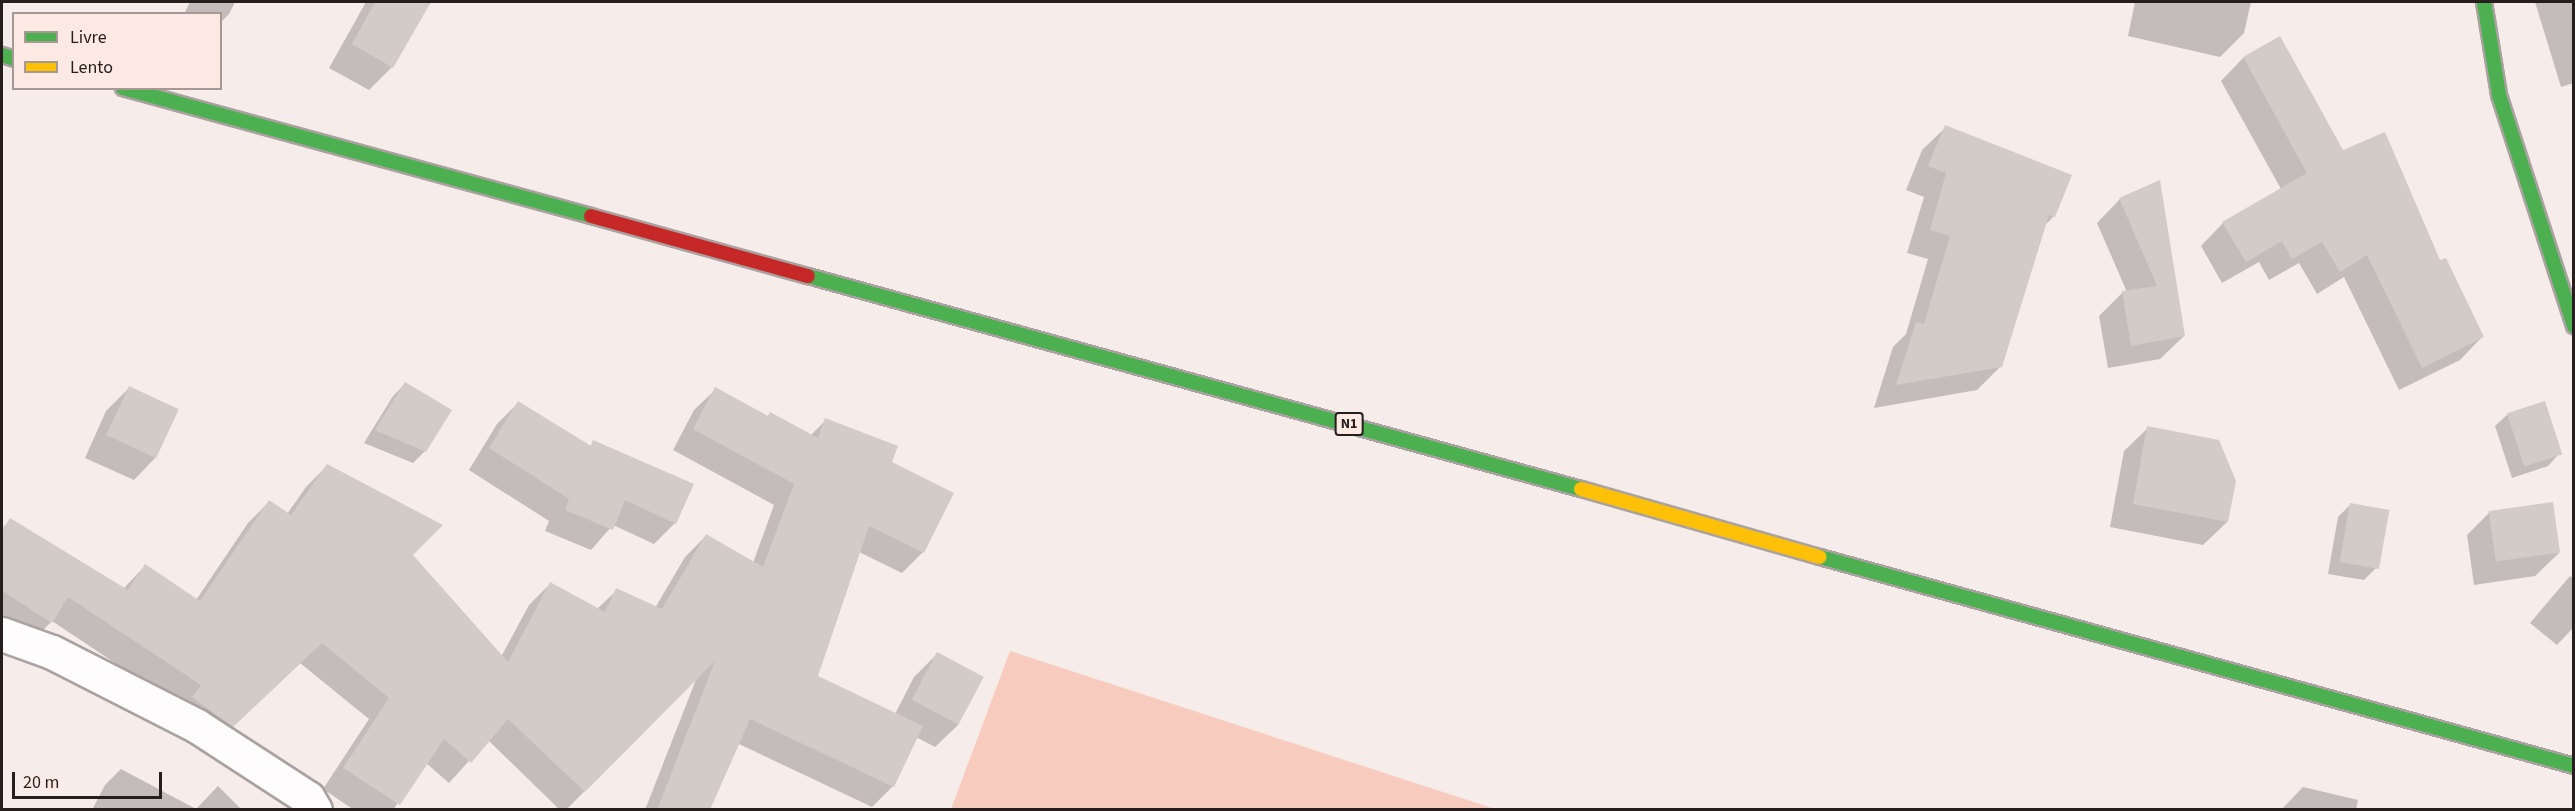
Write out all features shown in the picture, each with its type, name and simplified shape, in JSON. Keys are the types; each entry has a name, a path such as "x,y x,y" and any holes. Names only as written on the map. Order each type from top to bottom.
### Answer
{"main road":[{"path":"2484,2 2499,95 2574,326"},
{"name":"N1","path":"130,90 1343,422 2022,614 2574,766"}],"street":[{"path":"2,634 52,652 197,726 308,798 315,810"}],"shaded area":[{"path":"1010,651 1495,809 951,809"}],"building":[{"path":"375,2 431,2 393,68 352,44"},
{"path":"2280,36 2343,150 2385,132 2440,260 2446,258 2484,337 2422,368 2367,255 2340,272 2322,242 2292,259 2282,241 2246,262 2222,222 2307,173 2243,57"},
{"path":"1945,125 2072,175 2055,217 2049,215 2002,367 1896,385 1916,322 1924,324 1950,236 1930,230 1946,173 1928,166"},
{"path":"2160,180 2185,336 2131,346 2122,291 2157,286 2119,198"},
{"path":"405,382 452,410 426,452 375,430"},
{"path":"129,386 179,409 156,458 106,435"},
{"path":"715,387 768,416 770,412 818,438 825,418 898,446 892,462 954,493 924,553 869,526 818,676 923,726 894,787 750,719 710,810 657,810 715,661 585,792 508,719 471,763 444,739 400,805 343,768 389,698 322,643 233,727 192,697 201,685 68,597 52,623 2,591 2,531 10,518 128,590 145,564 200,601 269,500 291,515 327,464 443,525 413,555 508,662 550,582 605,612 616,588 662,609 706,534 763,567 794,484 693,429"},
{"path":"518,401 591,446 593,440 694,484 676,524 625,500 613,530 565,510 569,499 489,448"},
{"path":"2545,401 2562,454 2524,467 2507,413"},
{"path":"2147,426 2219,440 2236,481 2228,522 2133,504"},
{"path":"2553,502 2560,553 2496,562 2489,511"},
{"path":"2350,503 2389,510 2379,569 2340,562"},
{"path":"937,652 984,677 958,725 912,700"}],"traffic: fast":[{"path":"2484,2 2499,95 2574,326"},
{"path":"2,55 12,58"},
{"path":"130,90 591,216"},
{"path":"808,276 1581,489"},
{"path":"1820,557 2574,766"}],"traffic: slow":[{"path":"1581,489 1820,557"}],"traffic: jam":[{"path":"591,216 808,276"}]}
